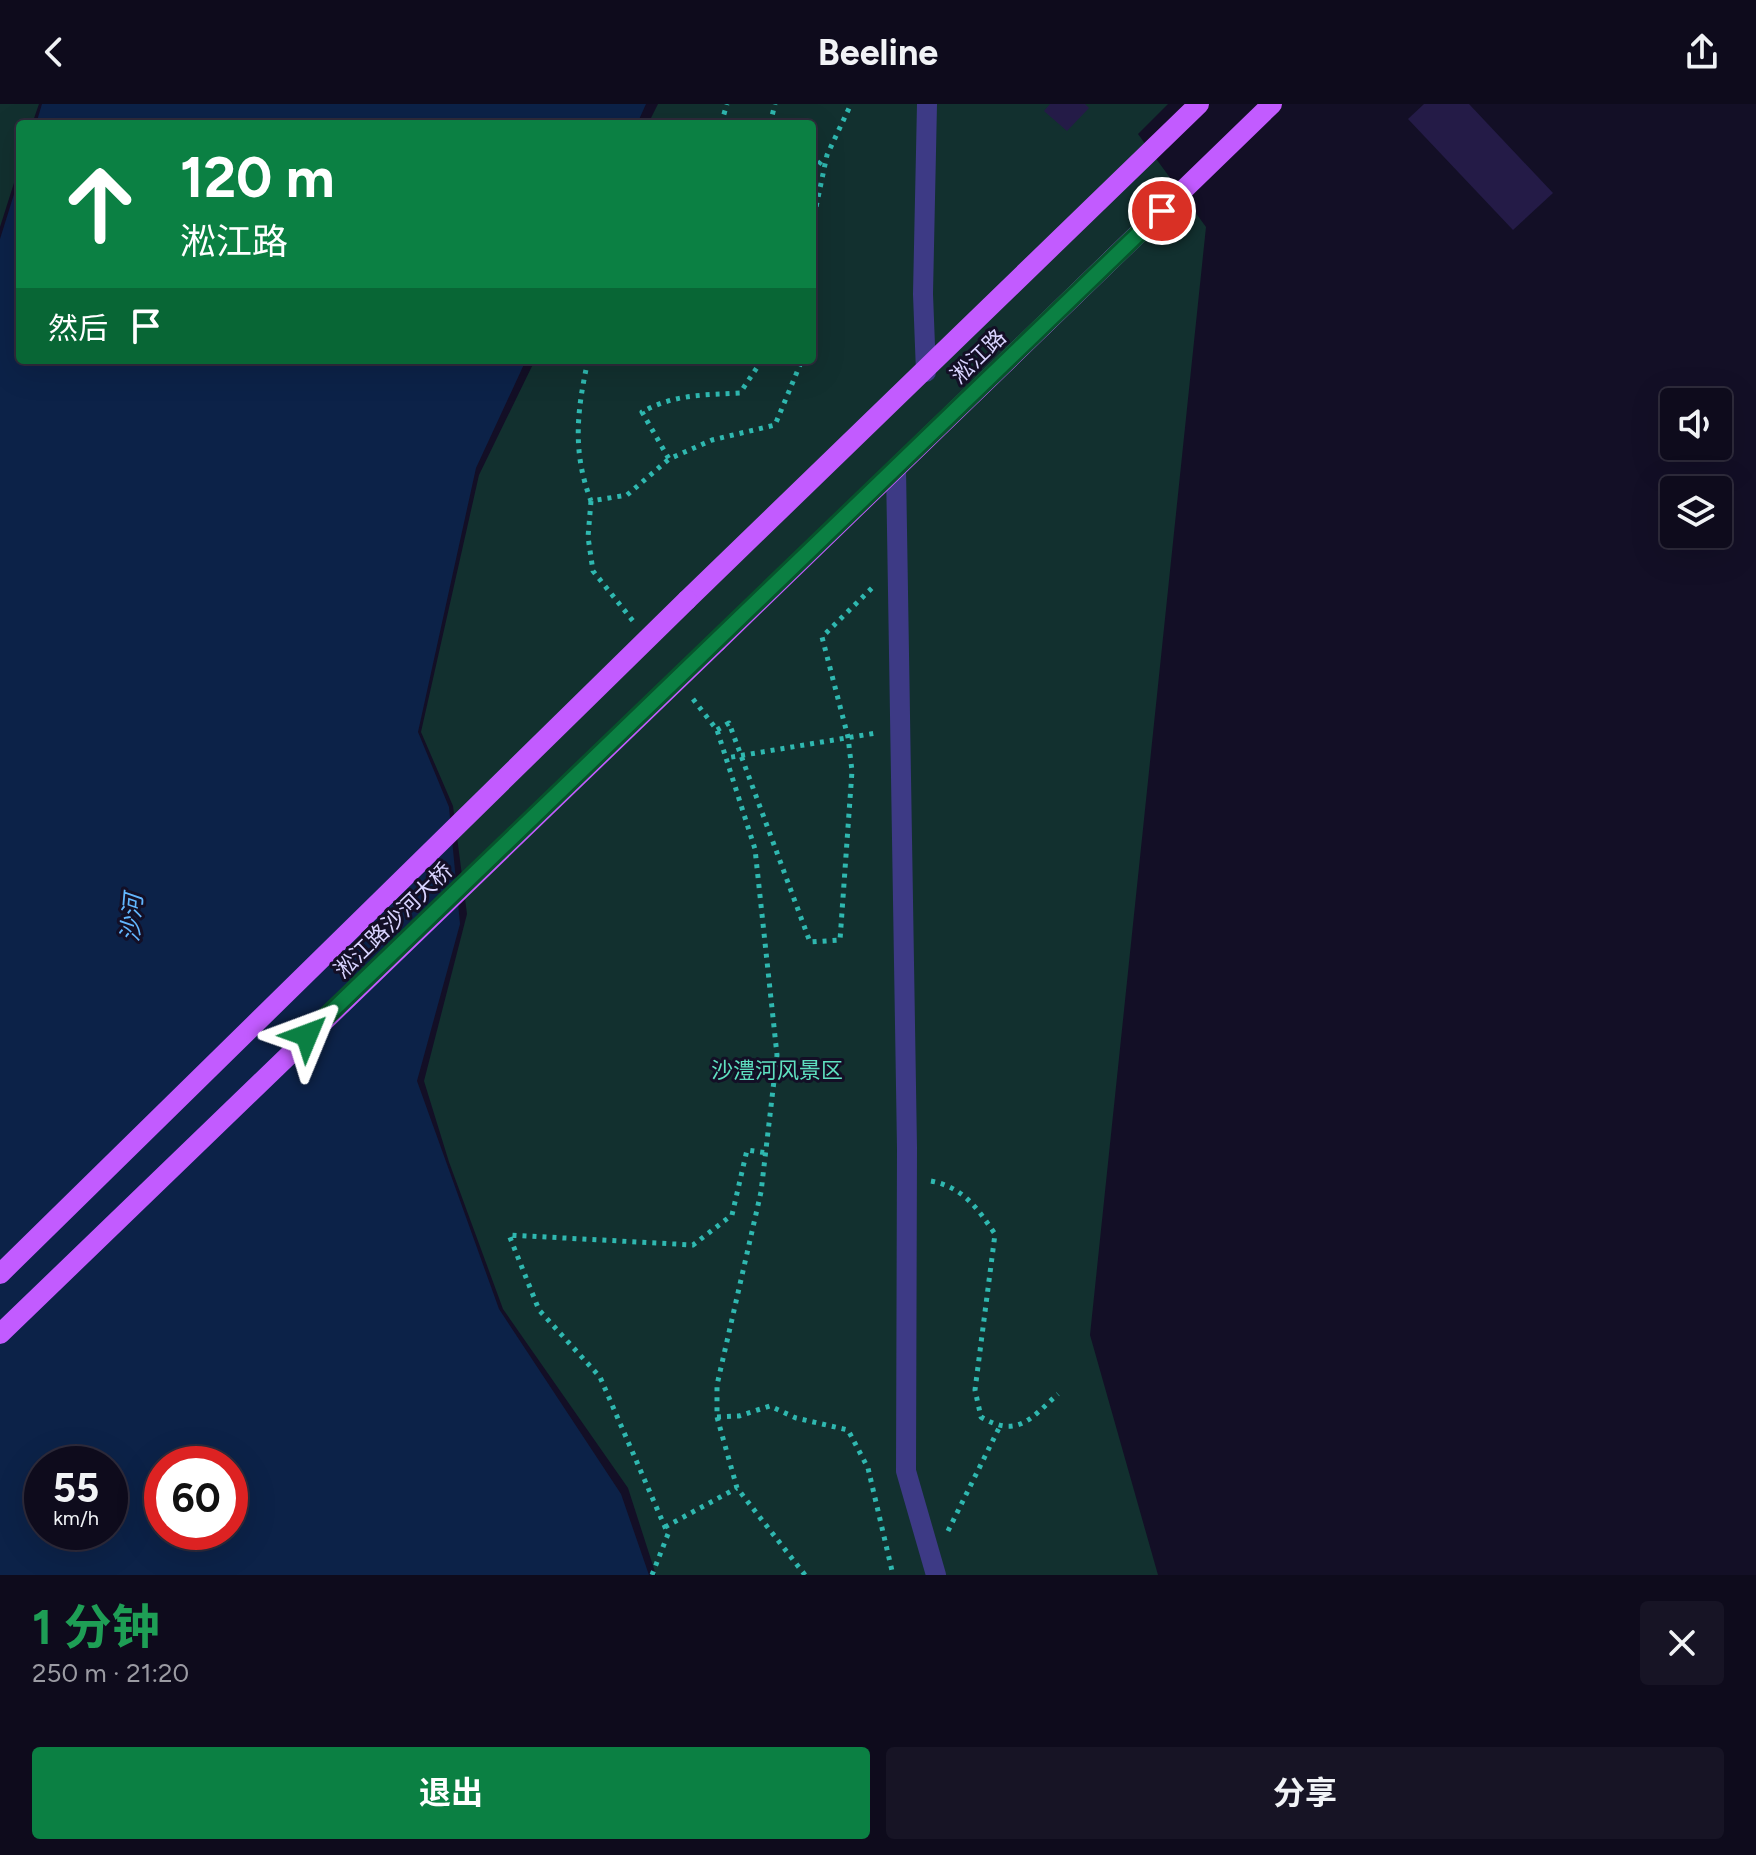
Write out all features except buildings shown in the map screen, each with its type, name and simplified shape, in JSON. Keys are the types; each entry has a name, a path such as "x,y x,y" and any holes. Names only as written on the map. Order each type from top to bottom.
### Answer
{"main road":[{"name":"淞江路","path":"687,600 926,372 1199,104"},
{"name":"淞江路","path":"717,642 1272,104"},
{"name":"淞江路沙河大桥","path":"0,1274 687,600"},
{"name":"淞江路沙河大桥","path":"0,1334 717,642"}],"street":[{"path":"926,372 923,294 927,104"},
{"path":"896,468 907,1176 906,1471 934,1569"}],"path":[{"path":"816,207 827,155 851,104"},
{"path":"816,167 827,155"},
{"path":"587,364 578,408 579,468 591,501 627,495 669,459 712,440 775,425 800,364"},
{"path":"669,459 642,412 664,400 688,395 740,393 759,364"},
{"path":"717,730 729,723 810,942 840,940 852,771 848,737 822,637 898,563"},
{"path":"805,1575 737,1488 717,1417 717,1385 767,1153 777,1055 755,849 726,758 901,728"},
{"path":"652,1575 668,1534 600,1377 539,1310 509,1235 693,1245 732,1215 747,1150 767,1153"},
{"path":"907,1176 948,1184 975,1204 995,1234 975,1390 981,1417 999,1428 1022,1426 1058,1394"},
{"path":"717,1417 739,1416 770,1406 796,1418 848,1430 868,1468 893,1575"},
{"path":"934,1569 999,1428"},
{"path":"665,1527 737,1488"}],"green space":[{"path":"0,104 39,104 33,120 16,120 16,177 0,227"},
{"name":"沙澧河风景区","path":"658,104 1168,104 1138,134 1206,227 1090,1335 1158,1575 656,1575 628,1488 503,1309 449,1162 424,1081 467,914 453,806 421,732 479,475 533,364 816,364 816,120 650,120"}],"water":[{"path":"42,104 646,104 639,120 37,120"},
{"name":"沙河","path":"16,188 16,364 524,364 476,468 418,732 449,807 460,924 417,1081 499,1309 621,1494 649,1575 0,1575 0,239"}],"route":[{"path":"307,1035 1162,211"}]}
